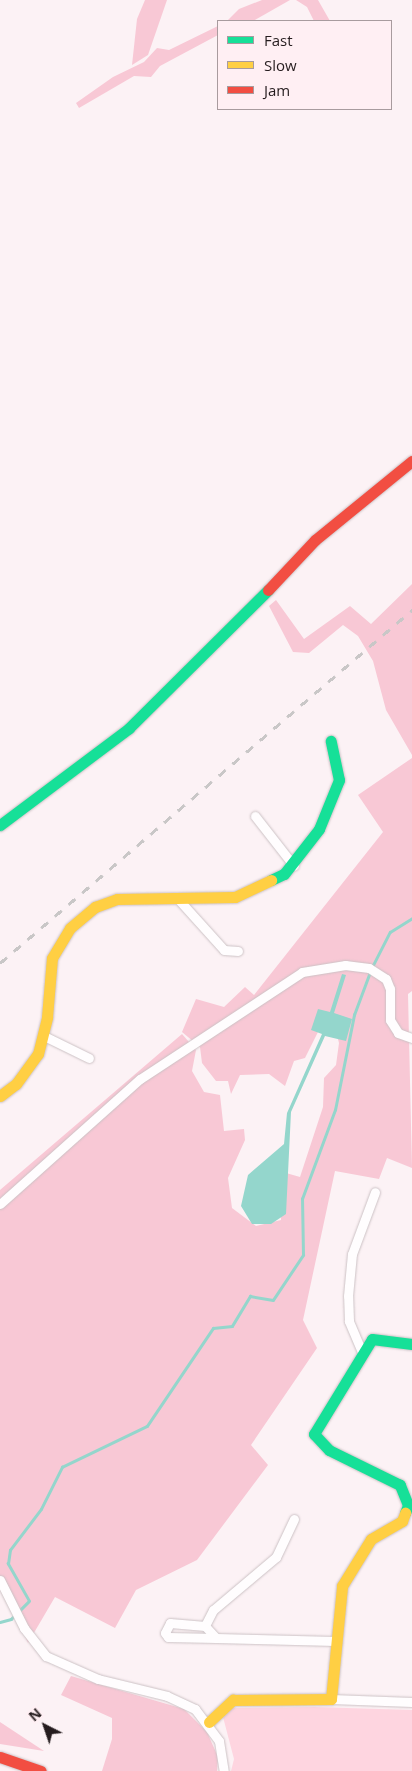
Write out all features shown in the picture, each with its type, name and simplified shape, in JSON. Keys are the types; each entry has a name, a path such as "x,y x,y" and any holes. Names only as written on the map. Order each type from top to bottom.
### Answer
{"main road":[{"path":"0,825 129,728 218,643 315,540 412,461"},
{"path":"0,1096 30,1068 44,1036 52,958 70,928 95,907 117,899 179,900 235,896 264,886 294,866 318,829 339,780 331,741"},
{"path":"209,1722 232,1700 331,1699 337,1605 348,1572 371,1538 402,1521 408,1505 400,1484 328,1450 314,1434 362,1352 372,1339 412,1344"},
{"path":"0,1757 41,1771"}],"street":[{"path":"255,816 294,866"},
{"path":"179,900 224,950 238,952"},
{"path":"0,1204 140,1079 264,993 321,967 372,970 390,989 390,1020 398,1034 412,1038"},
{"path":"44,1036 89,1058"},
{"path":"362,1352 349,1321 352,1254 375,1192"},
{"path":"205,1626 213,1610 262,1572 276,1557 294,1519"},
{"path":"0,1580 19,1618 37,1647 59,1665 184,1702 209,1722 224,1757 224,1771"},
{"path":"216,1638 205,1626 170,1623 165,1633 216,1638 335,1641"},
{"path":"331,1699 412,1702"}],"shaded area":[{"path":"145,0 167,0 148,55 132,65 137,19"},
{"path":"262,0 290,0 255,20 228,20 239,9"},
{"path":"296,0 318,0 329,20 314,20 307,7"},
{"path":"217,26 217,36 160,66 151,77 134,76 79,108 76,103 113,77 144,62 157,48 169,50"},
{"path":"412,584 412,755 386,710 373,661 358,636 343,625 309,653 293,652 269,606 276,600 304,639 350,606 371,624"},
{"path":"412,758 412,991 408,994 412,1168 387,1158 379,1179 335,1171 303,1320 317,1348 251,1445 268,1465 197,1560 136,1590 115,1628 55,1597 28,1643 0,1581 0,1190 182,1034 196,1050 192,1071 204,1092 220,1095 224,1131 244,1129 245,1140 228,1178 232,1208 256,1226 281,1220 279,1171 300,1177 323,1107 324,1078 336,1065 339,1043 333,1020 325,1018 305,1058 294,1061 285,1086 269,1074 240,1075 231,1094 228,1081 216,1081 202,1063 200,1047 182,1032 196,999 224,1007 245,987 254,995 383,832 358,795"},
{"path":"342,974 346,975 334,1013 352,1019 346,1041 325,1036 291,1112 286,1214 271,1224 252,1224 241,1206 248,1175 284,1144 287,1113 322,1034 311,1030 318,1009 330,1012"},
{"path":"71,1676 184,1709 207,1732 218,1757 217,1771 102,1771 112,1739 112,1718 61,1695"},
{"path":"314,1707 412,1710 412,1771 231,1771 234,1759 223,1717 227,1708"},
{"path":"0,1722 44,1751 0,1744"}],"waterway":[{"path":"372,967 390,932 412,918"},
{"path":"0,1622 11,1619 29,1601 8,1564 10,1550 41,1509 62,1467 147,1426 213,1328 232,1326 250,1296 273,1300 303,1255 302,1199 335,1110 354,1015 370,972"}],"railway":[{"path":"0,963 412,610"}],"traffic: fast":[{"path":"0,825 129,728 268,590"},
{"path":"271,880 284,874 319,829 339,780 331,741"},
{"path":"405,1513 408,1505 400,1485 329,1450 314,1434 372,1339 412,1344"}],"traffic: slow":[{"path":"0,1096 16,1084 38,1054 47,1017 52,958 70,928 95,907 117,899 235,897 271,880"},
{"path":"209,1722 233,1700 331,1699 342,1586 371,1539 402,1521 405,1513"}],"traffic: jam":[{"path":"268,590 315,540 412,461"},
{"path":"0,1757 41,1771"}]}
